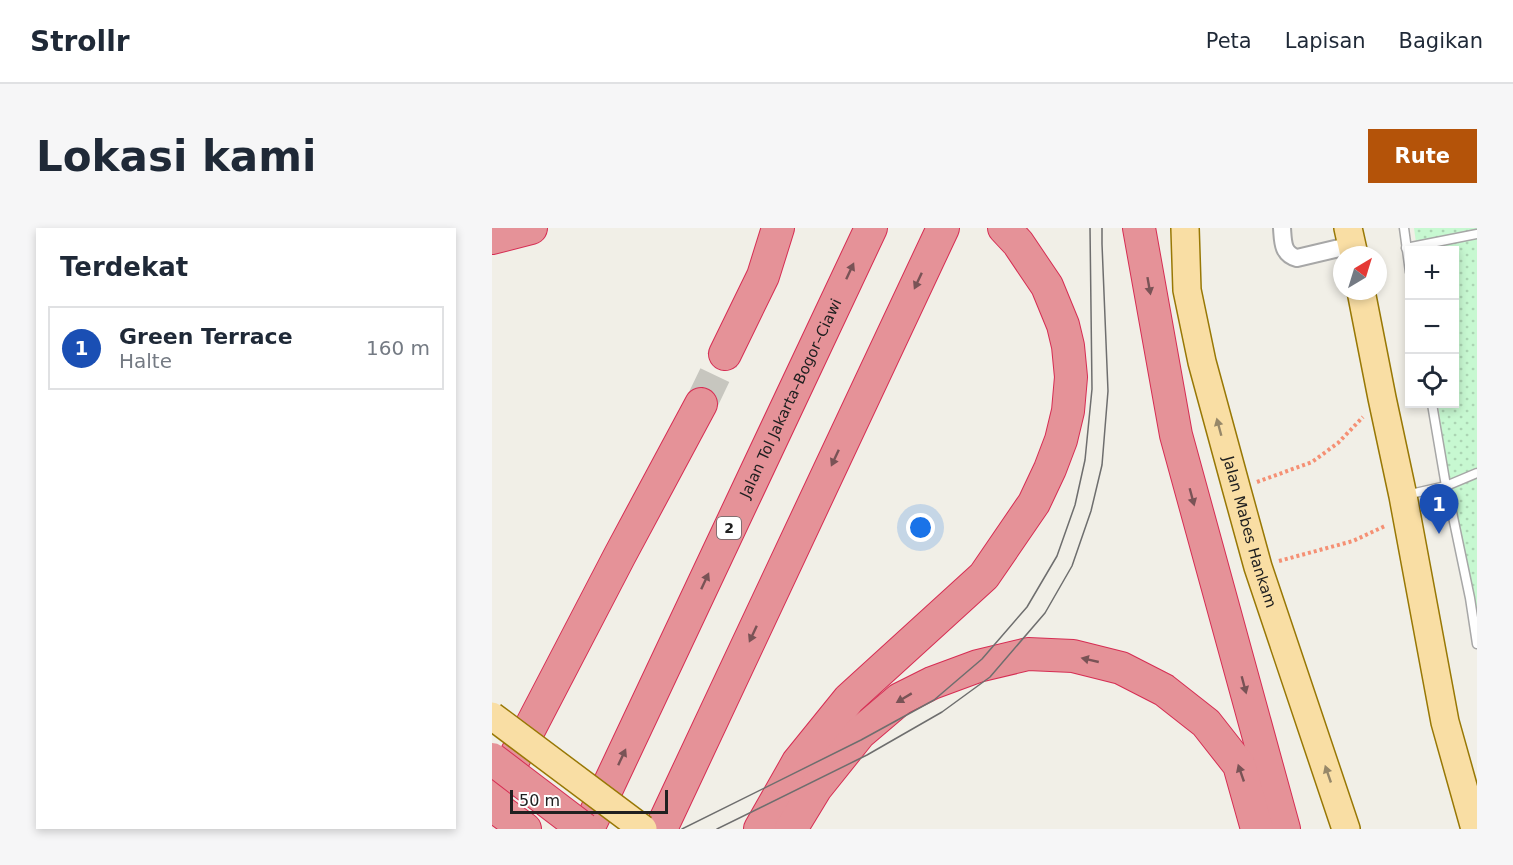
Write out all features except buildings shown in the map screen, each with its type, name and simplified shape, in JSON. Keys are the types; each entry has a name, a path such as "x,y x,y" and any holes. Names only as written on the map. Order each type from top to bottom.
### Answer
{"highway":[{"path":"492,238 531,228"},
{"path":"725,354 763,276 778,228"},
{"name":"Jalan Tol Jakarta–Bogor–Ciawi","path":"586,829 871,228"},
{"path":"661,829 943,228"},
{"path":"760,829 798,762 849,699 984,576 1034,503 1050,469 1061,440 1068,411 1071,377 1068,346 1063,325 1047,286 1018,243 1004,228"},
{"path":"1139,228 1176,435 1284,829"},
{"path":"525,829 492,803 701,404"},
{"path":"791,829 816,788 860,733 900,699 932,683 978,666 1028,654 1073,656 1121,668 1164,690 1206,723 1239,765 1257,829"},
{"path":"492,759 586,829"}],"main road":[{"name":"Jalan Mabes Hankam","path":"1185,228 1187,290 1202,362 1258,567 1346,829"},
{"path":"1363,300 1405,506 1445,722 1475,829"},
{"path":"492,716 643,829"}],"street":[{"path":"1282,228 1286,252 1297,258 1351,243"}],"lane":[{"path":"1404,228 1406,246"},
{"path":"1416,246 1477,234"},
{"path":"1433,408 1477,644"},
{"path":"1405,506 1447,490 1477,473"}],"path":[{"path":"1236,487 1261,481 1312,462 1338,443 1382,399"},
{"path":"1258,567 1353,541 1405,506"}],"green space":[{"path":"1414,228 1477,228 1477,616 1449,485 1439,408 1459,408 1459,246 1416,246"}],"tunnel":[{"path":"701,404 725,354"}],"tram line":[{"path":"682,829 861,740 934,700 982,659 1027,607 1057,556 1075,505 1085,460 1092,389 1090,228"},
{"path":"717,829 867,755 942,712 990,677 1045,613 1072,566 1091,511 1102,465 1108,391 1102,228"}],"place":[{"name":"Green Terrace","path":"1439,534"}]}
